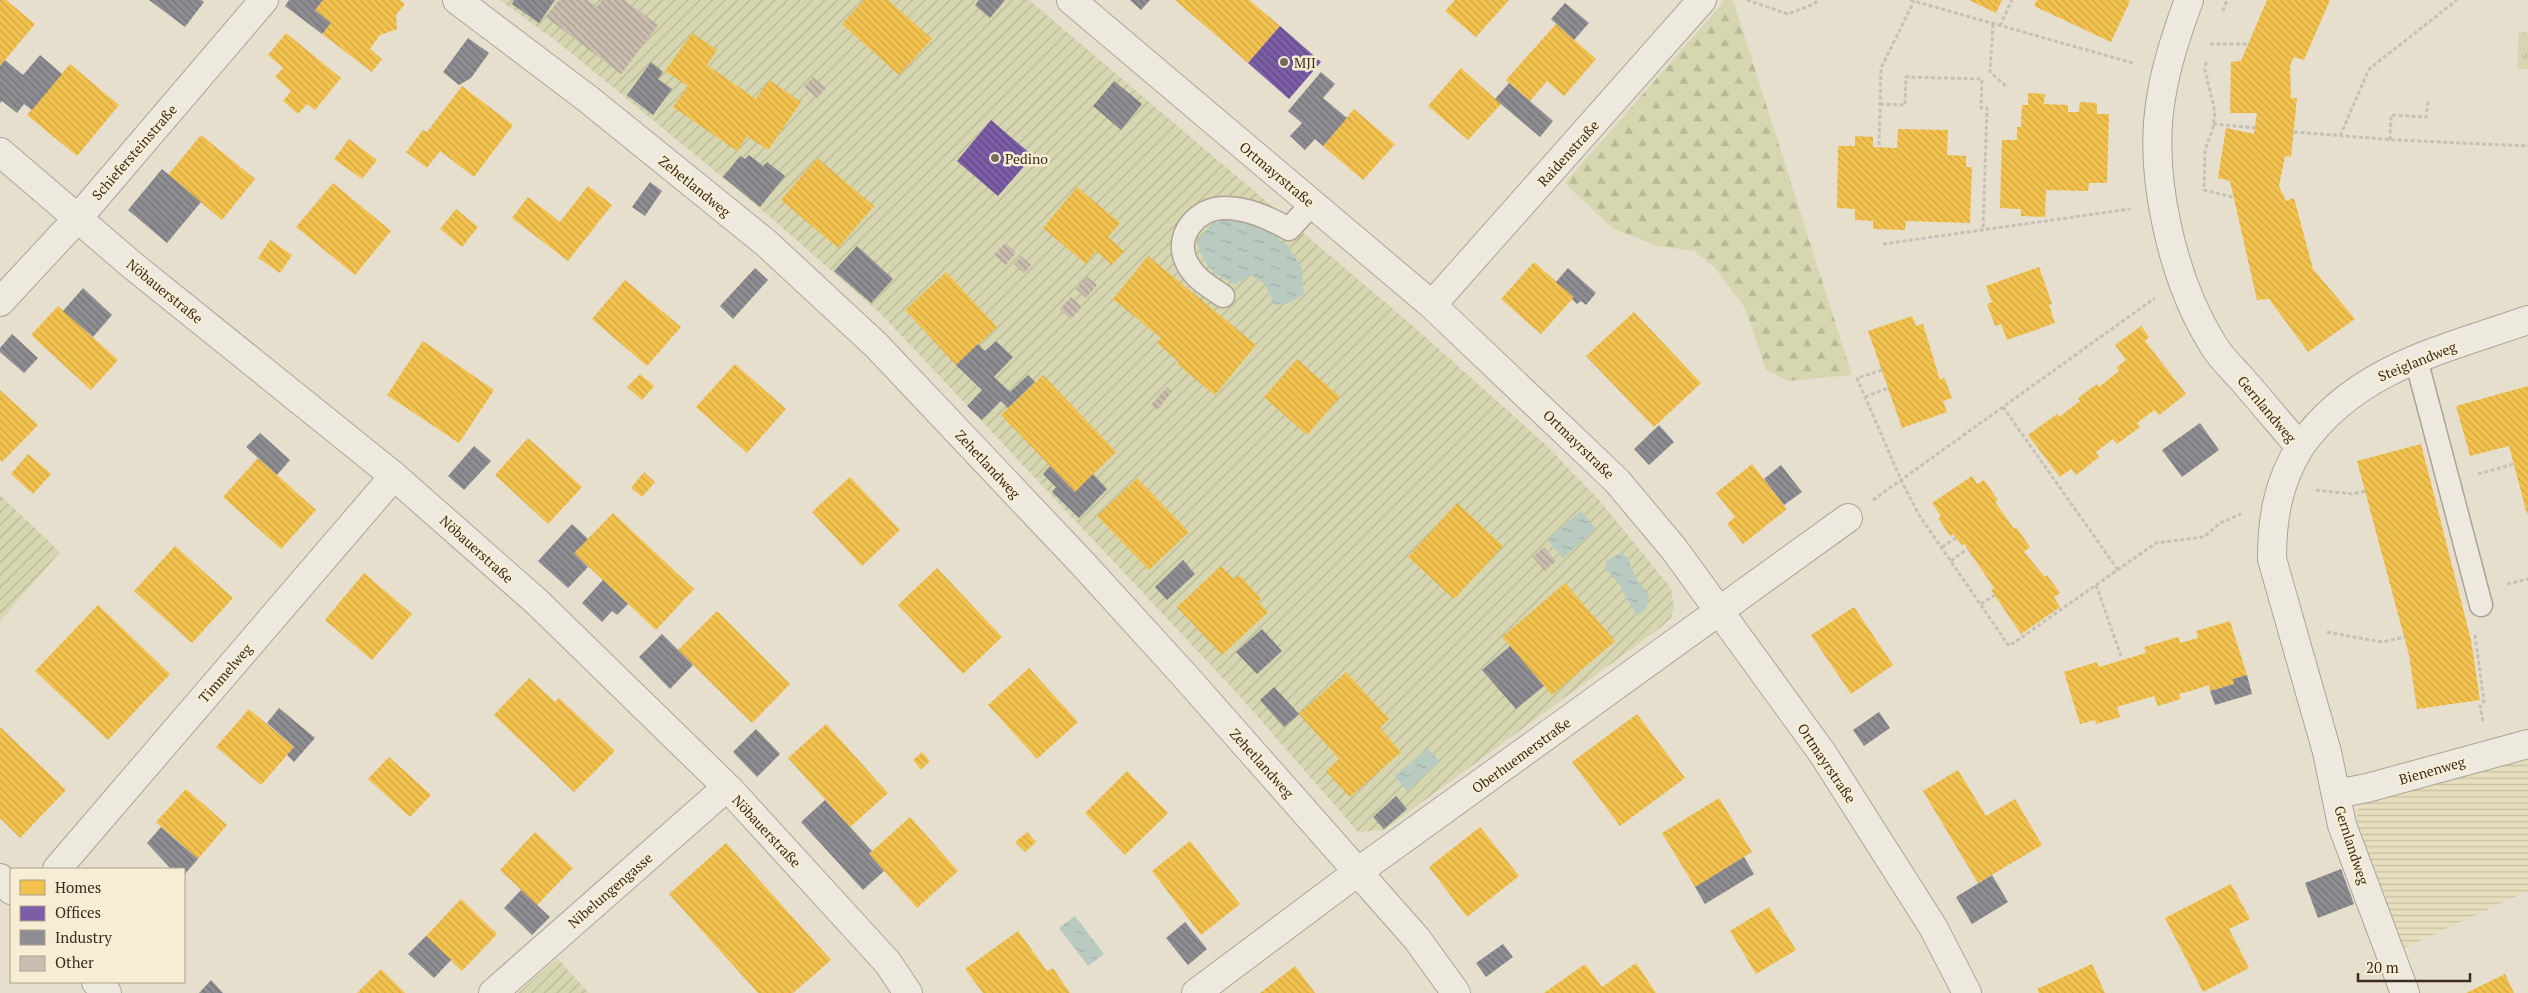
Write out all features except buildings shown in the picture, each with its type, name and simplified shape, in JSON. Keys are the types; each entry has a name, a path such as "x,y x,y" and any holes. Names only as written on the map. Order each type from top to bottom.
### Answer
{"street":[{"name":"Schiefersteinstraße","path":"0,302 78,218 264,0"},
{"name":"Zehetlandweg","path":"458,0 588,99 751,231 876,345 1111,594 1359,871 1417,939 1456,993"},
{"name":"Ortmayrstraße","path":"1071,0 1432,305 1618,480 1674,549 1823,754 1934,927 1967,993"},
{"name":"Raidenstraße","path":"1432,305 1702,0"},
{"name":"Gernlandweg","path":"2189,0 2175,37 2160,109 2160,179 2175,255 2184,286 2198,318 2213,345 2300,447 2282,481 2275,505 2272,559 2327,752 2342,826 2405,993"},
{"name":"Nöbauerstraße","path":"0,152 394,476 537,602 727,787 888,963 908,993"},
{"name":"Steiglandweg","path":"2300,447 2314,427 2335,406 2372,380 2416,359 2528,320"},
{"name":"Timmelweg","path":"58,868 394,476"},
{"name":"Oberhuemerstraße","path":"1196,993 1359,871 1848,518"},
{"name":"Bienenweg","path":"2336,794 2367,788 2528,744"},
{"name":"Nibelungengasse","path":"493,993 727,787"},
{"path":"0,878 10,889"},
{"path":"97,983 107,993"}],"lane":[{"path":"1223,296 1201,281 1186,262 1184,243 1186,230 1203,212 1223,208 1249,210 1289,229 1312,204"},
{"path":"2416,359 2481,605"}],"path":[{"path":"1747,0 1788,14 1814,4 1818,0"},
{"path":"2000,26 2012,0"},
{"path":"2221,15 2227,0"},
{"path":"2340,136 2369,69 2456,0"},
{"path":"1879,145 1881,68 1912,1 2137,64"},
{"path":"1992,24 1990,72 2008,88"},
{"path":"2212,36 2205,70 2215,112 2205,150 2204,190 2233,197"},
{"path":"2209,44 2249,44"},
{"path":"1880,104 1905,104 1906,76 1982,79 1981,108 1987,108 1983,230"},
{"path":"2390,140 2391,115 2426,117 2428,100"},
{"path":"2213,124 2255,128"},
{"path":"2294,132 2390,140 2528,146"},
{"path":"1883,244 2131,209"},
{"path":"1901,480 2159,295"},
{"path":"1882,370 1857,378 1901,480 1920,515 2010,646 2156,543 2204,537 2220,524 2245,513"},
{"path":"1865,396 1888,388"},
{"path":"2003,407 2118,570"},
{"path":"2448,482 2514,464"},
{"path":"2282,481 2298,488 2352,494 2366,491"},
{"path":"1942,547 1956,538"},
{"path":"1951,560 1967,549"},
{"path":"2096,585 2121,656"},
{"path":"1981,604 1995,595"},
{"path":"2481,605 2484,616 2475,635 2484,701 2480,706 2488,754"},
{"path":"2292,634 2309,629 2382,642 2405,637"}],"shaded area":[{"path":"2528,756 2528,891 2404,948 2357,824 2357,811 2366,800"}],"green space":[{"path":"500,0 1029,0 1413,326 1546,445 1599,500 1671,588 1674,608 1671,618 1660,628 1384,830 1358,832 1237,693 882,315 761,209 559,43"},
{"path":"1723,0 1733,0 1852,375 1788,381 1766,370 1745,308 1714,267 1695,251 1657,246 1612,228 1565,183 1721,5"},
{"path":"2519,32 2528,33 2528,69 2517,69"},
{"path":"0,495 60,552 0,621"},
{"path":"557,958 589,993 518,993"}],"water":[{"path":"1224,219 1260,226 1287,245 1301,266 1304,294 1289,303 1274,305 1265,284 1251,275 1236,284 1222,278 1211,269 1206,263 1197,242 1209,227"},
{"path":"1581,511 1596,529 1563,558 1547,540"},
{"path":"1621,553 1627,557 1636,578 1649,595 1646,607 1637,615 1620,585 1605,568 1607,560"},
{"path":"1428,748 1440,762 1407,791 1394,776"},
{"path":"1075,916 1104,954 1088,966 1059,928"}],"place":[{"name":"MJI","path":"1284,62"},
{"name":"Pedino","path":"995,158"}]}
